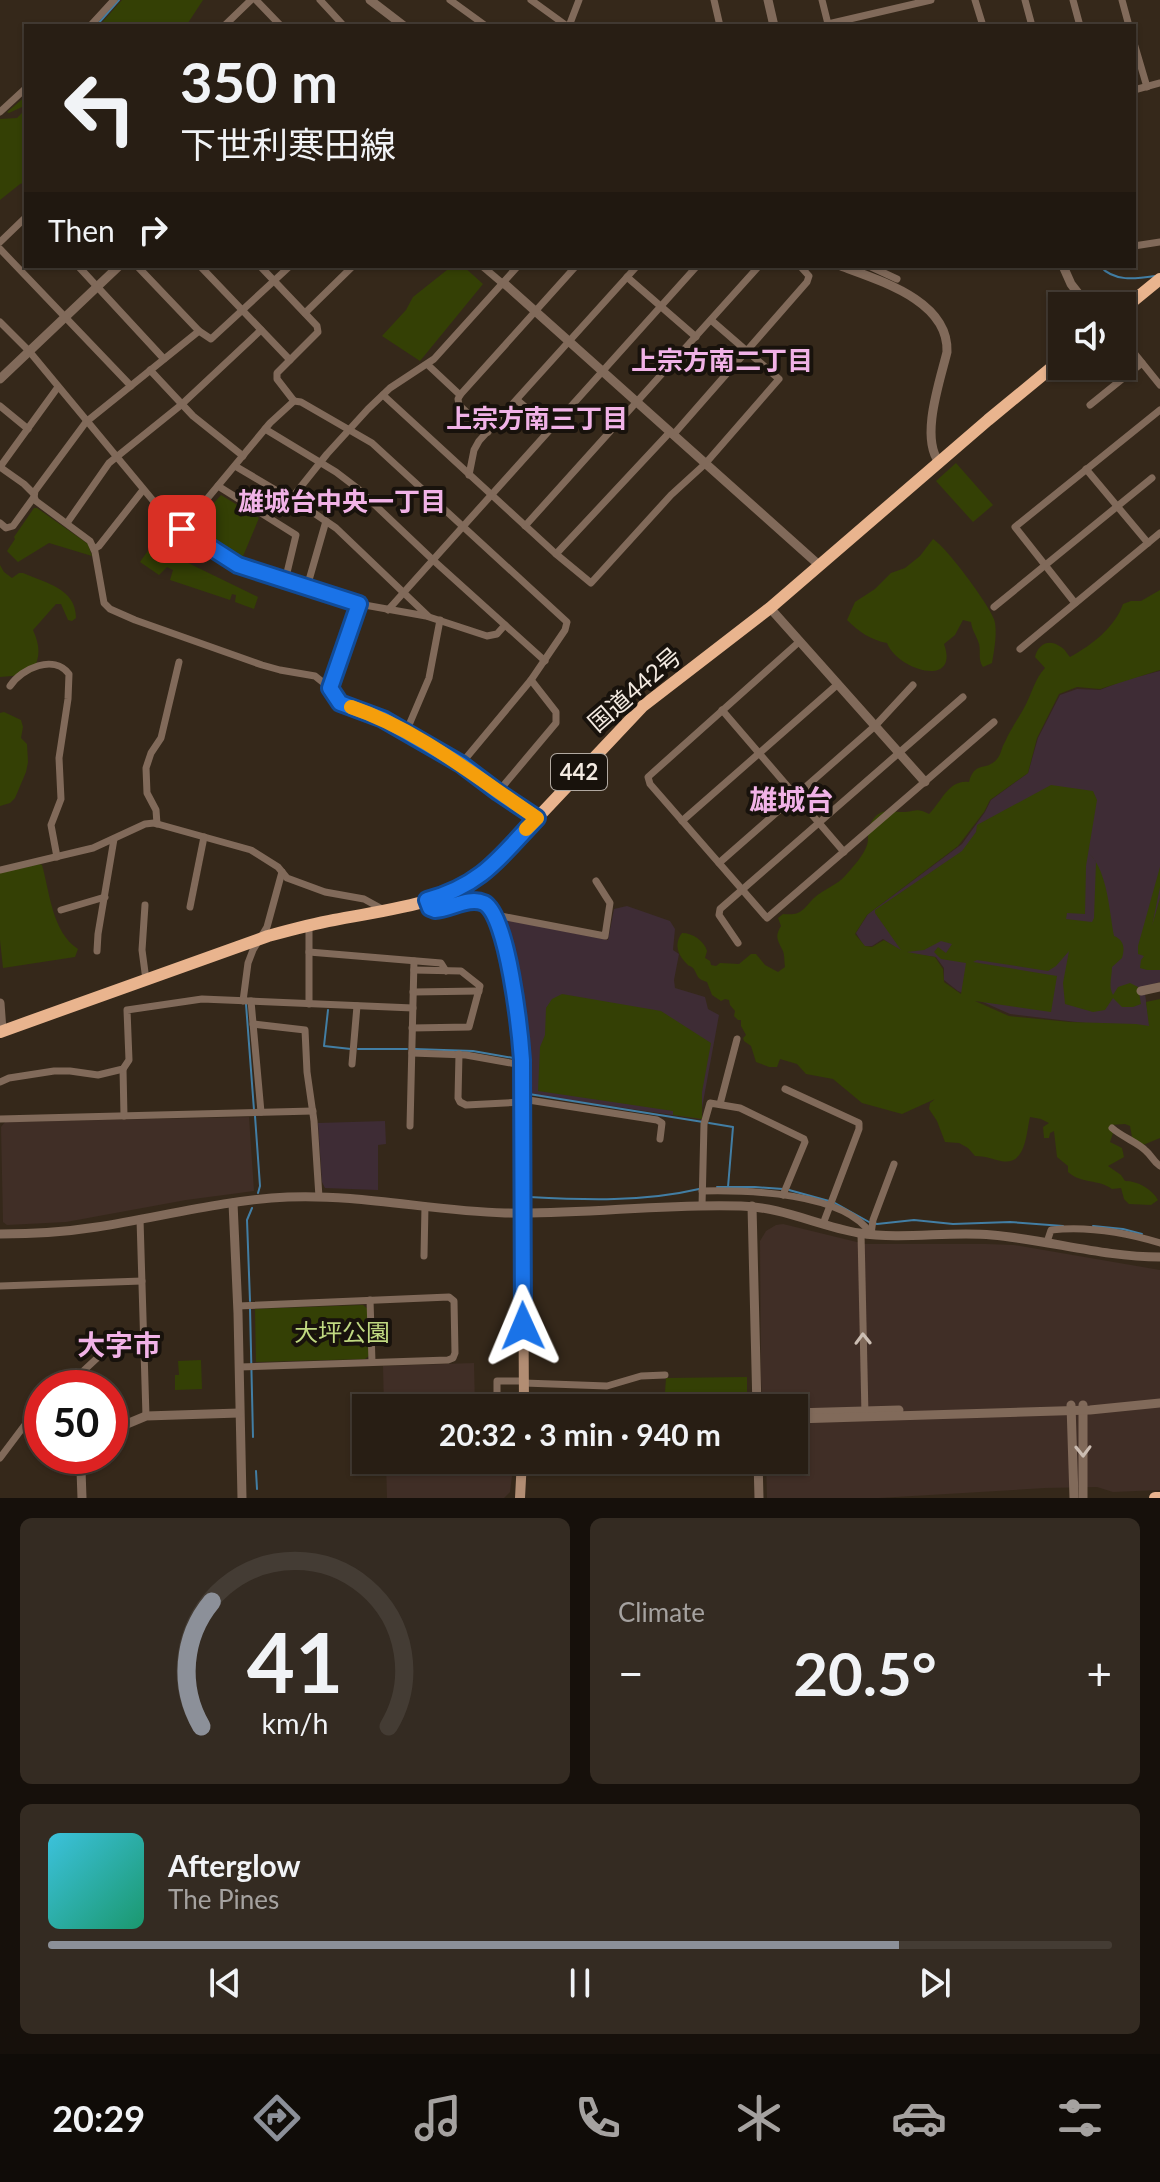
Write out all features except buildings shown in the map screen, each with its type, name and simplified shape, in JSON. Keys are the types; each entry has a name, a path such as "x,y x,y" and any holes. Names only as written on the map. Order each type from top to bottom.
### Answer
{"highway":[{"path":"1136,299 1160,279"},
{"name":"国道442号","path":"4,1030 259,940 309,925 427,900 455,891 475,880 491,867 643,706 770,608 1048,371"}],"main road":[{"path":"427,900 430,908 435,910 476,901 487,905 496,915 505,945 522,1065 524,1394"},
{"path":"520,1498 521,1474"}],"street":[{"path":"92,24 114,0"},
{"path":"226,24 254,0 279,24"},
{"path":"320,0 342,24"},
{"path":"370,0 401,24"},
{"path":"450,0 483,24"},
{"path":"531,0 565,24"},
{"path":"569,24 579,0"},
{"path":"714,0 720,24"},
{"path":"768,0 774,24"},
{"path":"822,0 828,24 931,0"},
{"path":"975,0 982,24"},
{"path":"1025,0 1031,24"},
{"path":"1073,0 1079,24"},
{"path":"1122,0 1128,24"},
{"path":"1136,50 1147,87"},
{"path":"1136,90 1160,83"},
{"path":"0,112 24,90"},
{"path":"0,242 24,219"},
{"path":"1136,246 1160,242"},
{"path":"0,249 131,386"},
{"path":"80,268 164,359"},
{"path":"0,379 117,268"},
{"path":"139,268 199,331 206,337 214,338 288,268"},
{"path":"202,268 290,360"},
{"path":"262,268 317,326 318,332 277,373 277,379 294,401 301,402 372,443 567,622 565,630 531,680 461,764"},
{"path":"305,313 351,268"},
{"path":"484,268 819,565"},
{"path":"291,499 349,429 396,383 428,365 516,268"},
{"path":"488,432 459,405 460,395 574,268"},
{"path":"469,475 476,446 635,268"},
{"path":"388,610 695,268"},
{"path":"525,526 757,268"},
{"path":"556,554 671,434 807,282 809,276 802,268"},
{"path":"854,268 930,309 942,325 947,352 930,434 932,452 939,462"},
{"path":"873,268 897,279"},
{"path":"1064,268 1077,292"},
{"path":"627,277 696,337"},
{"path":"383,395 556,554 588,582 594,581 671,495 705,464 779,379 711,320"},
{"path":"0,322 29,351 164,516 238,565 359,604 430,617 491,637 505,625"},
{"path":"67,523 106,466 181,405 261,330"},
{"path":"0,523 6,528 13,526 86,422 199,331"},
{"path":"1136,356 1160,385"},
{"path":"1090,405 1142,363"},
{"path":"428,365 460,395"},
{"path":"150,370 181,405 243,456"},
{"path":"58,387 0,467 24,484 36,501 88,539 94,549 104,603 108,608 275,669 315,676 324,681 340,703 378,716 461,764 537,818"},
{"path":"517,400 551,429"},
{"path":"182,529 265,429 294,401"},
{"path":"0,406 28,429"},
{"path":"1075,603 1015,527 1160,410"},
{"path":"265,429 357,488 545,661"},
{"path":"235,466 336,528 430,617"},
{"path":"1086,469 1148,543"},
{"path":"994,607 1152,478"},
{"path":"218,486 296,535 285,581"},
{"path":"94,549 143,490"},
{"path":"307,587 326,521"},
{"path":"1020,649 1160,533"},
{"path":"330,688 359,604"},
{"path":"770,608 925,782"},
{"path":"406,732 429,678 440,620"},
{"path":"800,641 648,777 650,784 767,918 994,722"},
{"path":"157,824 156,810 147,789 146,768 161,738 179,662"},
{"path":"10,686 15,678 41,664 64,668 69,674 59,758 61,799 51,825 57,857"},
{"path":"498,792 556,723 556,712 531,680"},
{"path":"682,821 838,684"},
{"path":"719,863 875,726 913,685"},
{"path":"738,943 718,912 963,697"},
{"path":"722,710 844,852"},
{"path":"0,870 93,848 145,824 157,824 256,852 278,867 287,878 331,894 364,899 384,910"},
{"path":"190,907 204,837"},
{"path":"97,951 114,839"},
{"path":"261,1112 246,970 267,927 282,872"},
{"path":"496,915 605,936 610,903 596,881"},
{"path":"61,910 105,897"},
{"path":"145,905 142,954 146,980"},
{"path":"309,925 309,1004"},
{"path":"309,952 461,971 480,985 469,1027 412,1028"},
{"path":"410,1126 414,965"},
{"path":"1141,991 1160,987"},
{"path":"413,992 479,991"},
{"path":"124,1116 123,1069 129,1060 127,1010 198,999 413,1008"},
{"path":"0,1003 4,1030"},
{"path":"352,1064 357,1006"},
{"path":"253,1024 305,1030 319,1197"},
{"path":"720,1104 737,1039"},
{"path":"412,1053 459,1054 522,1065"},
{"path":"459,1054 458,1098 466,1105 522,1101 657,1120 662,1123 660,1139"},
{"path":"0,1082 54,1071 98,1075 123,1069"},
{"path":"785,1089 859,1123 823,1224"},
{"path":"702,1206 704,1122 709,1104 740,1108 805,1140 783,1195"},
{"path":"0,1119 313,1111"},
{"path":"1112,1128 1143,1148 1160,1166"},
{"path":"865,1414 869,1228 894,1164"},
{"path":"702,1191 752,1191 831,1203 869,1228"},
{"path":"0,1234 64,1231 205,1206 287,1197 319,1197 386,1201 460,1211 522,1213 752,1206 823,1224 869,1228 904,1236 977,1234 1047,1242 1117,1255 1160,1257"},
{"path":"233,1203 243,1367 239,1413 242,1498"},
{"path":"424,1256 425,1206"},
{"path":"752,1206 757,1394"},
{"path":"140,1219 146,1416"},
{"path":"1047,1242 1051,1230 1073,1229 1126,1233 1160,1243"},
{"path":"0,1286 142,1281"},
{"path":"241,1306 449,1297 454,1301 455,1353 451,1360 243,1367"},
{"path":"370,1300 372,1362"},
{"path":"84,1370 109,1347 144,1345"},
{"path":"497,1394 497,1381 607,1386 641,1376 665,1375"},
{"path":"808,1418 1083,1408 1160,1401"},
{"path":"1071,1408 1074,1498"},
{"path":"1083,1408 1083,1498"},
{"path":"128,1424 146,1416 239,1413"},
{"path":"808,1413 865,1414"},
{"path":"0,1458 24,1426"},
{"path":"81,1474 82,1498"},
{"path":"758,1474 759,1498"}],"shaded area":[{"path":"1160,671 1160,982 1144,987 1150,1028 1010,1014 958,991 944,980 944,968 936,957 904,953 883,939 872,946 864,946 856,933 868,914 962,844 991,800 1028,773 1038,738 1060,695 1077,689 1100,690"},
{"path":"627,906 670,921 675,929 673,950 679,954 675,988 705,997 708,1009 719,1015 700,1119 528,1094 524,1020 507,920 608,940 614,909"},
{"path":"249,1117 254,1191 66,1222 7,1225 3,1222 1,1127 5,1122"},
{"path":"385,1121 386,1144 378,1145 378,1190 325,1188 318,1123"},
{"path":"783,1224 865,1244 1014,1245 1160,1270 1160,1490 1113,1492 1097,1487 1045,1488 879,1498 767,1498 766,1474 808,1474 808,1394 762,1394 760,1241 766,1231"},
{"path":"474,1363 475,1394 384,1394 383,1366"},
{"path":"386,1474 512,1474 510,1492 504,1498 387,1498"}],"green space":[{"path":"122,0 203,0 187,24 101,24"},
{"path":"24,98 24,109 7,112"},
{"path":"24,111 24,183 0,200 0,119 17,118"},
{"path":"449,268 465,268 483,284 420,361 382,336 406,310 413,297"},
{"path":"956,463 993,505 973,522 936,481"},
{"path":"221,495 259,518 241,561 233,559 191,529"},
{"path":"34,508 88,544 92,556 49,543 18,562 7,551"},
{"path":"933,539 966,576 994,619 996,635 992,663 983,667 971,622 963,620 955,635 944,644 947,658 943,667 936,671 902,661 887,643 866,635 847,620 855,602 875,589 891,573 905,568 920,556"},
{"path":"154,542 180,559 258,597 254,609 235,602 236,595 232,594 230,600 170,580 173,570 167,567 159,575 140,562"},
{"path":"0,565 12,578 23,573 58,588 75,608 76,618 72,621 68,620 61,604 56,604 33,630 38,656 32,672 24,675 0,677"},
{"path":"1160,590 1160,670 1100,689 1077,687 1059,694 1037,738 1028,773 990,800 958,846 867,915 855,934 865,946 872,947 884,940 901,950 875,910 962,851 976,832 977,825 1051,785 1093,791 1097,800 1086,866 1085,914 1067,913 1066,919 1092,922 1096,862 1107,893 1114,936 1122,942 1123,948 1122,958 1112,967 1112,992 1113,995 1118,987 1130,983 1138,987 1141,1004 1122,1007 1113,998 1105,1010 1093,1012 1065,1004 1063,983 1069,951 1048,971 977,960 973,962 1057,976 1051,1012 975,1001 1009,1016 1149,1026 1146,1002 1160,999 1160,1138 1143,1145 1132,1137 1130,1126 1110,1125 1109,1129 1113,1133 1110,1142 1122,1148 1124,1157 1108,1166 1125,1181 1140,1184 1152,1192 1158,1200 1151,1205 1129,1204 1121,1188 1112,1189 1073,1176 1068,1172 1068,1166 1057,1157 1054,1131 1049,1138 1044,1138 1043,1127 1049,1123 1041,1119 1030,1117 1026,1140 1016,1159 1001,1161 975,1156 959,1143 945,1142 929,1109 935,1099 902,1114 862,1103 833,1079 806,1074 797,1064 780,1059 777,1067 769,1067 756,1062 751,1046 744,1041 746,1035 741,1020 734,1016 735,1011 729,1000 721,1001 712,995 707,982 699,978 681,957 677,945 682,933 686,933 701,941 707,951 705,958 711,965 739,964 751,954 756,954 765,965 778,972 785,967 784,953 777,938 781,926 778,918 783,914 802,911 845,876 866,849 869,827 876,816 889,811 919,810 929,814 951,787 969,782 974,771 997,759 1045,668 1035,657 1041,646 1057,644 1070,657 1102,635 1123,604 1141,601","holes":["941,941 952,944 946,953 938,947 934,952 941,959 966,963 961,994 944,982 943,969 935,957 907,952 924,950"]},
{"path":"0,713 21,720 21,738 27,744 28,762 15,798 0,806"},
{"path":"40,864 57,922 69,942 78,949 75,957 3,968 0,873"},
{"path":"1160,867 1160,887 1152,926 1160,898 1160,970 1147,970 1140,968 1144,956 1138,954 1138,946"},
{"path":"562,994 661,1011 711,1043 702,1092 702,1119 673,1115 673,1111 538,1091 546,1008 552,999"},
{"name":"大坪公園","path":"363,1305 369,1310 370,1355 365,1359 256,1362 255,1309"},
{"path":"201,1360 202,1389 175,1390 175,1375 179,1375 178,1361"},
{"path":"747,1377 747,1394 665,1394 666,1378"}],"waterway":[{"path":"98,24 119,0"},
{"path":"1102,268 1118,277 1155,276"},
{"path":"246,1004 254,1110"},
{"path":"328,1010 324,1046 351,1049"},
{"path":"358,1049 407,1049"},
{"path":"414,1049 473,1051 519,1059"},
{"path":"525,1060 528,1061 529,1094 703,1122"},
{"path":"255,1116 258,1193"},
{"path":"709,1123 733,1127 728,1187"},
{"path":"717,1187 783,1189"},
{"path":"529,1197 636,1198 699,1189"},
{"path":"789,1190 829,1201"},
{"path":"835,1203 877,1224 914,1220 953,1224 1010,1222 1063,1226"},
{"path":"250,1301 247,1220 252,1208"},
{"path":"1093,1226 1142,1234"},
{"path":"250,1308 253,1437"},
{"path":"256,1471 257,1489"}],"slow traffic":[{"path":"351,707 383,719 464,766 537,818 526,829"}],"district":[{"name":"上宗方南二丁目","path":"722,361"},
{"name":"上宗方南三丁目","path":"537,419"},
{"name":"雄城台中央一丁目","path":"342,502"},
{"name":"雄城台","path":"791,800"},
{"name":"大字市","path":"119,1345"}],"route":[{"path":"182,529 238,565 359,604 330,688 339,701 378,716 461,764 537,818 475,880 463,888 427,900 430,908 435,910 472,901 484,903 498,919 505,945 522,1060 523,1326"}]}
